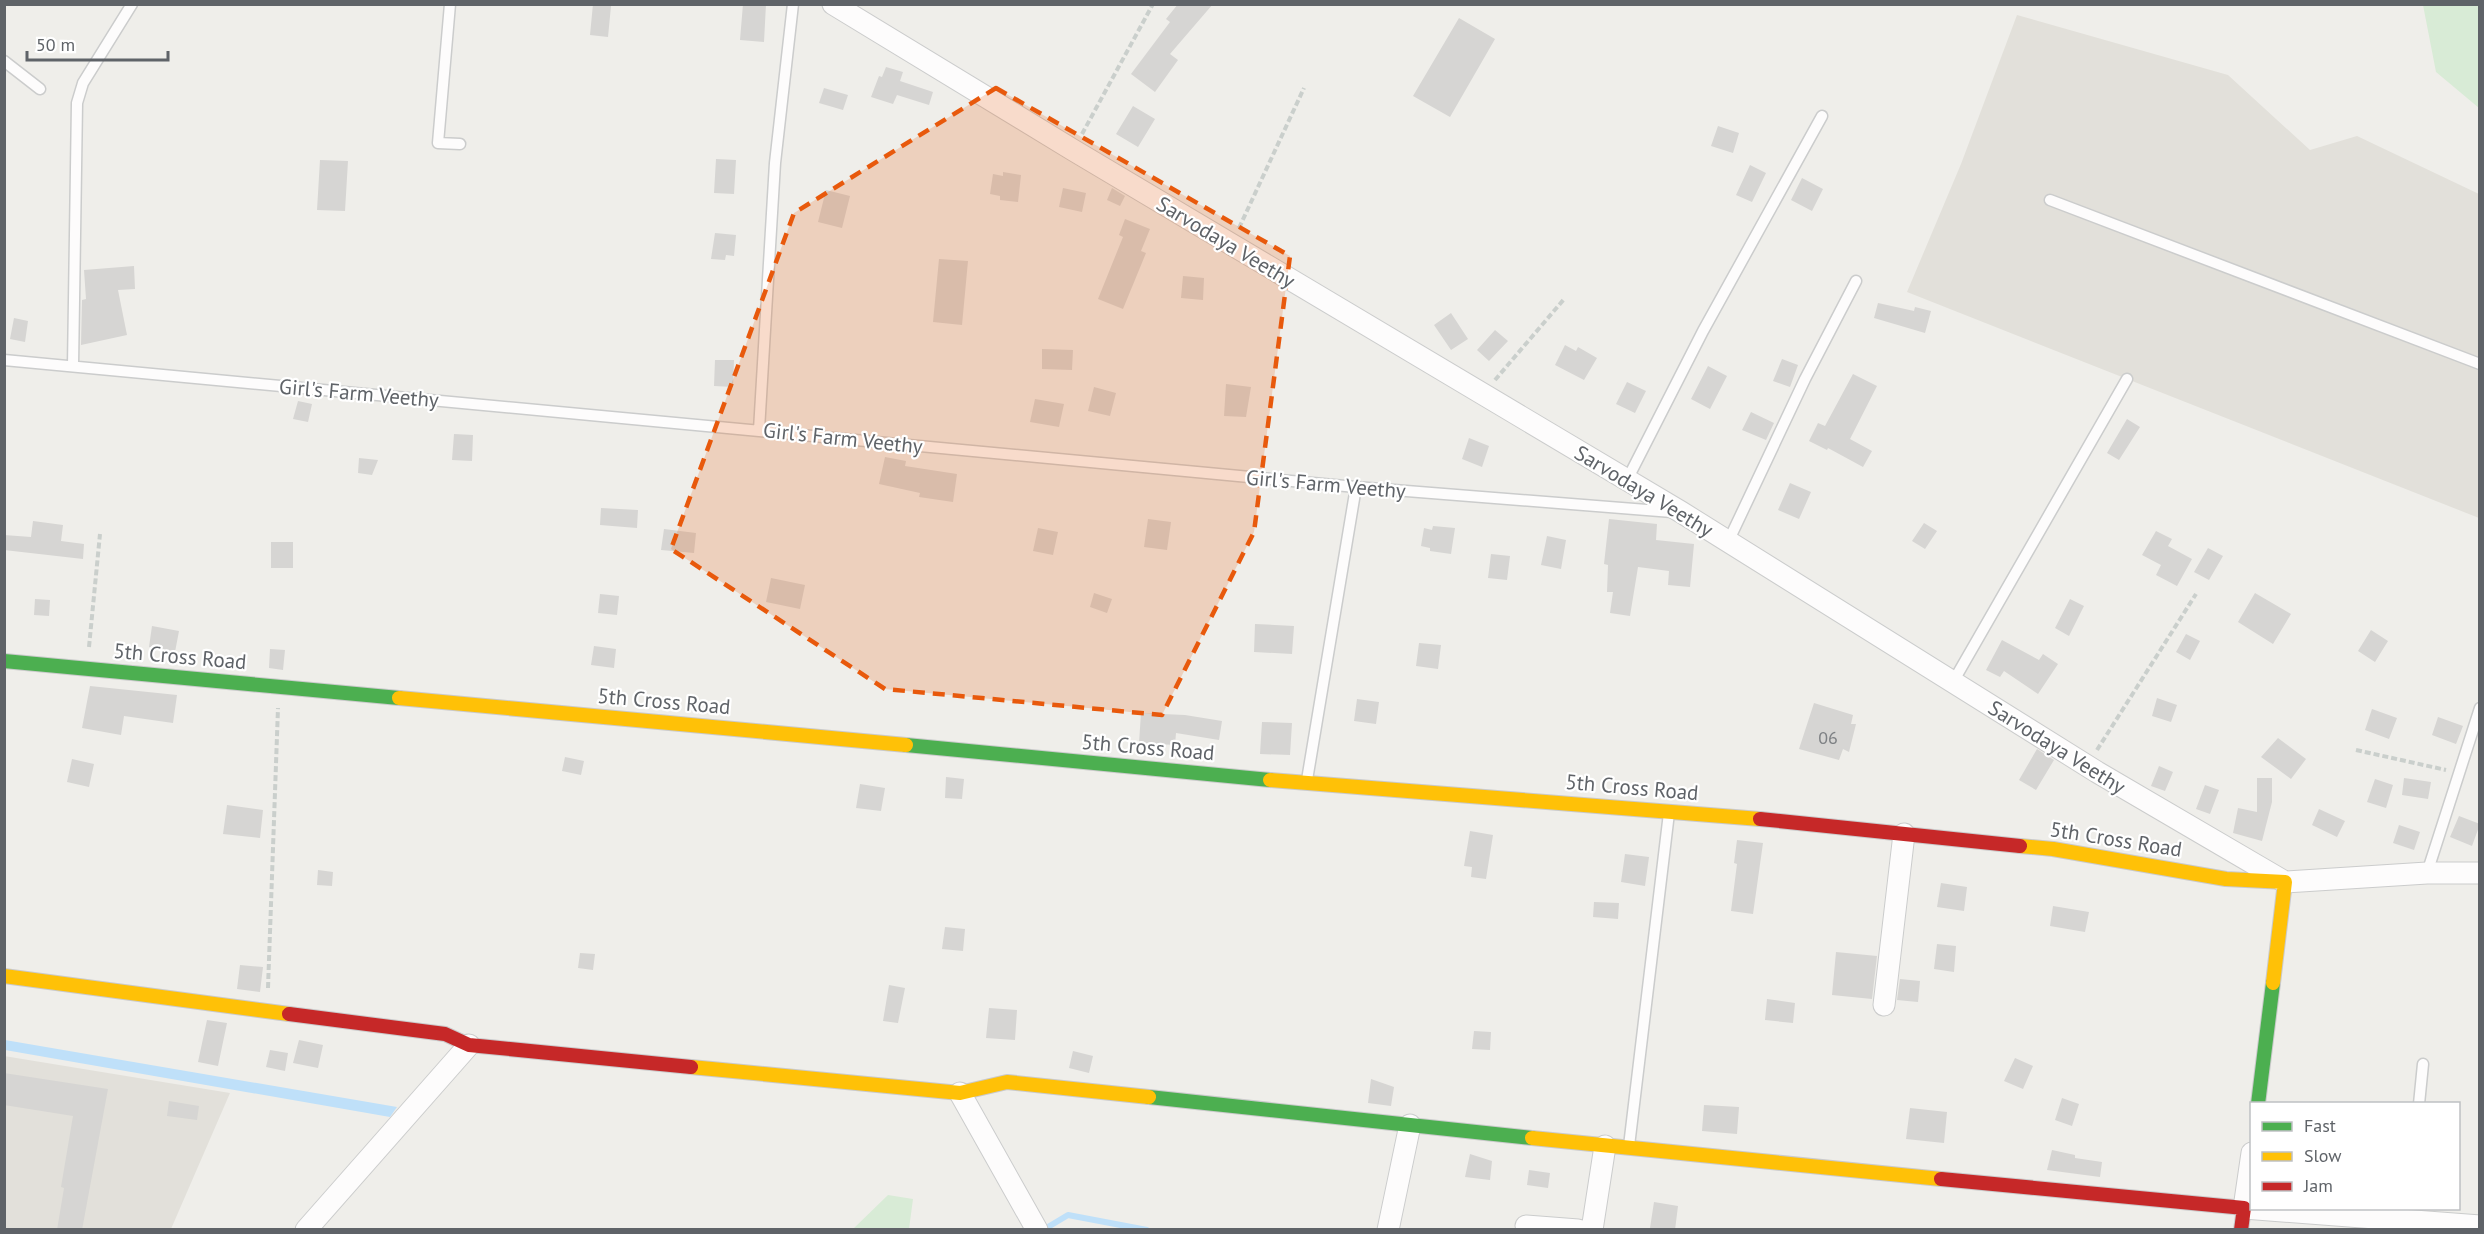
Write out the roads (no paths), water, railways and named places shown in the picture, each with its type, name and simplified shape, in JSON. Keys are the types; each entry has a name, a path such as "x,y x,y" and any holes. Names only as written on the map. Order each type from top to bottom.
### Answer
{"street":[{"name":"Sarvodaya Veethy","path":"833,4 1231,245 1681,512 2087,766 2286,882"},
{"name":"5th Cross Road","path":"4,662 1306,783 1669,810 2053,849 2226,879 2286,882"},
{"path":"1884,1005 1904,834"},
{"path":"2258,1102 2286,882 2427,873 2480,873"},
{"path":"4,976 445,1034 469,1045 960,1093 1007,1082 1605,1146 2250,1208"},
{"path":"306,1230 469,1045"},
{"path":"960,1093 1037,1230"},
{"path":"1388,1230 1410,1125"},
{"path":"1592,1230 1605,1146"},
{"path":"2241,1230 2250,1167"},
{"path":"2298,1210 2406,1214 2480,1226"},
{"path":"1526,1226 1578,1230"}],"lane":[{"path":"73,366 77,103 83,83 132,4"},
{"path":"450,4 438,143 460,144"},
{"path":"759,430 775,163 793,4"},
{"path":"4,61 40,89"},
{"path":"1627,480 1703,332 1822,116"},
{"path":"2050,200 2480,364"},
{"path":"1728,542 1805,379 1856,281"},
{"name":"Girl's Farm Veethy","path":"4,360 1356,487 1681,512"},
{"path":"1953,682 2127,379"},
{"path":"1306,783 1356,487"},
{"path":"2427,873 2480,708"},
{"path":"1629,1148 1669,810"},
{"path":"2419,1102 2423,1064"}],"water":[{"path":"4,1040 397,1107 390,1117 5,1050"}],"waterway":[{"path":"1043,1230 1068,1215 1147,1230"}]}
